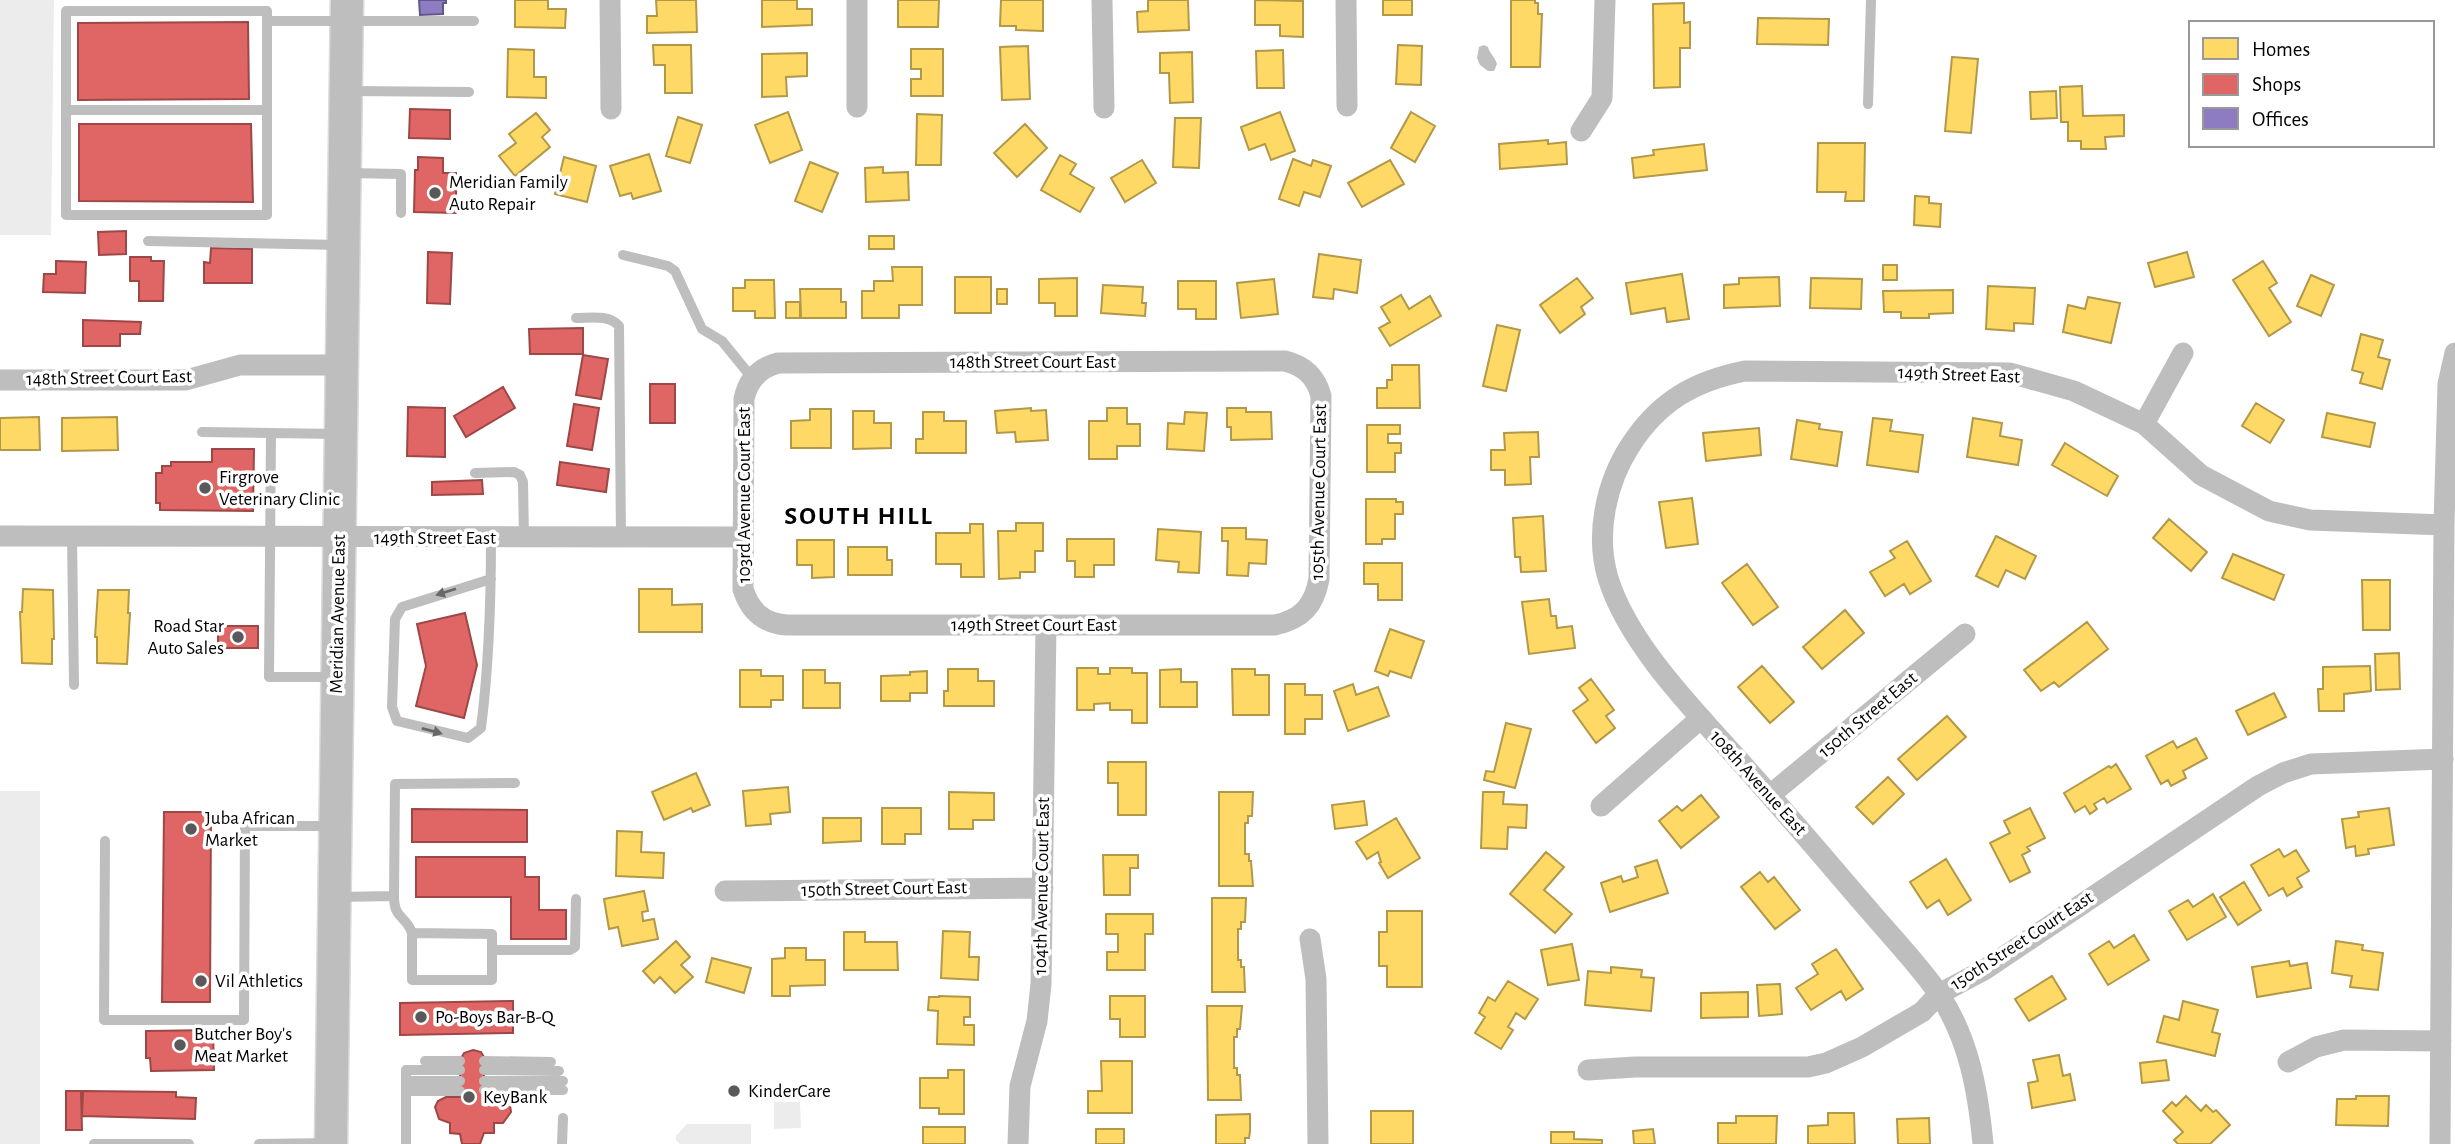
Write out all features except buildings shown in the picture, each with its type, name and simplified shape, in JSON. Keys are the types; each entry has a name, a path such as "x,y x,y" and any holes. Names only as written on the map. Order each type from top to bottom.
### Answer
{"main road":[{"name":"Meridian Avenue East","path":"331,1143 347,10"}],"street":[{"path":"610,0 611,109"},
{"path":"857,0 857,107"},
{"path":"1102,0 1104,108"},
{"path":"1346,0 1347,106"},
{"path":"1581,131 1602,98 1605,0"},
{"path":"2144,424 2183,353"},
{"path":"2440,1144 2444,525 2448,384 2455,353"},
{"name":"148th Street Court East","path":"755,376 768,366 778,363 1272,361 1295,363 1309,372"},
{"name":"148th Street Court East","path":"0,380 186,380 240,365 342,365"},
{"name":"149th Street East","path":"1656,412 1677,396 1723,375 1745,371 2010,373 2074,391 2144,424 2201,475 2269,511 2322,521 2444,525"},
{"name":"105th Avenue Court East","path":"1306,611 1316,595 1319,579 1321,396 1309,372"},
{"name":"103rd Avenue Court East","path":"755,376 746,389 744,399 743,589 752,609 760,617"},
{"name":"108th Avenue East","path":"1656,412 1623,457 1606,504 1603,531 1608,576 1637,638 1701,719 1770,795 1939,994 1968,1055 1979,1098 1983,1144"},
{"name":"149th Street East","path":"0,536 743,537"},
{"name":"149th Street Court East","path":"760,617 775,624 786,625 1275,625 1290,621 1306,611"},
{"name":"104th Avenue Court East","path":"1018,1144 1020,1086 1037,1021 1041,984 1046,625"},
{"name":"150th Street East","path":"1770,795 1965,634"},
{"path":"1601,806 1701,719"},
{"name":"150th Street Court East","path":"1588,1070 1635,1067 1808,1067 1826,1063 1862,1047 1922,1012 1939,994 1984,970 2258,786 2283,773 2311,764 2443,759"},
{"name":"150th Street Court East","path":"725,891 1043,888"},
{"path":"1310,939 1316,979 1318,1144"},
{"path":"2288,1062 2316,1047 2344,1040 2441,1041"}],"lane":[{"path":"1868,104 1871,0"},
{"path":"66,10 267,10 267,215 66,215 66,110 66,10"},
{"path":"267,21 347,10 474,21"},
{"path":"345,91 469,92"},
{"path":"66,110 267,110"},
{"path":"344,173 401,174 401,213"},
{"path":"148,241 344,245"},
{"path":"623,255 668,266 675,271 702,329 722,341 755,376"},
{"path":"576,318 606,318 615,321 619,326 621,537"},
{"path":"202,432 341,434"},
{"path":"271,433 269,677 338,677"},
{"path":"475,474 514,472 520,475 523,482 524,538"},
{"path":"72,536 74,685"},
{"path":"491,538 491,579 490,618 481,728 468,738 397,721 392,707 396,619 402,607 491,579"},
{"path":"412,933 492,934 492,980 412,980 412,933 410,926 397,914 394,896 395,785 515,783"},
{"path":"104,841 104,1020 244,1020 245,826 335,826"},
{"path":"335,897 394,896"},
{"path":"492,950 570,950 575,947 576,899"},
{"path":"425,1061 460,1076"},
{"path":"484,1076 551,1062"},
{"path":"406,1081 460,1076"},
{"path":"406,1081 460,1076"},
{"path":"484,1076 562,1081 484,1076"},
{"path":"406,1081 406,1144"},
{"path":"562,1144 563,1118"},
{"path":"259,1144 331,1143"},
{"path":"94,1144 189,1144"}],"shaded area":[{"path":"0,0 54,0 51,235 0,235"},
{"path":"1479,47 1488,47 1497,64 1494,71 1488,71 1480,65 1477,58"},
{"path":"0,791 40,791 40,1144 0,1144"},
{"path":"774,1102 800,1102 801,1128 774,1129"},
{"path":"687,1124 751,1124 751,1144 680,1144 676,1136"}],"place":[{"name":"Meridian Family Auto Repair","path":"435,193"},
{"name":"Firgrove Veterinary Clinic","path":"205,488"},
{"name":"Road Star Auto Sales","path":"238,637"},
{"name":"Juba African Market","path":"191,829"},
{"name":"Vil Athletics","path":"201,981"},
{"name":"Po-Boys Bar-B-Q","path":"421,1017"},
{"name":"Butcher Boy's Meat Market","path":"180,1045"},
{"name":"KinderCare","path":"734,1091"},
{"name":"KeyBank","path":"469,1097"}],"district":[{"name":"SOUTH HILL","path":"859,516"}]}
